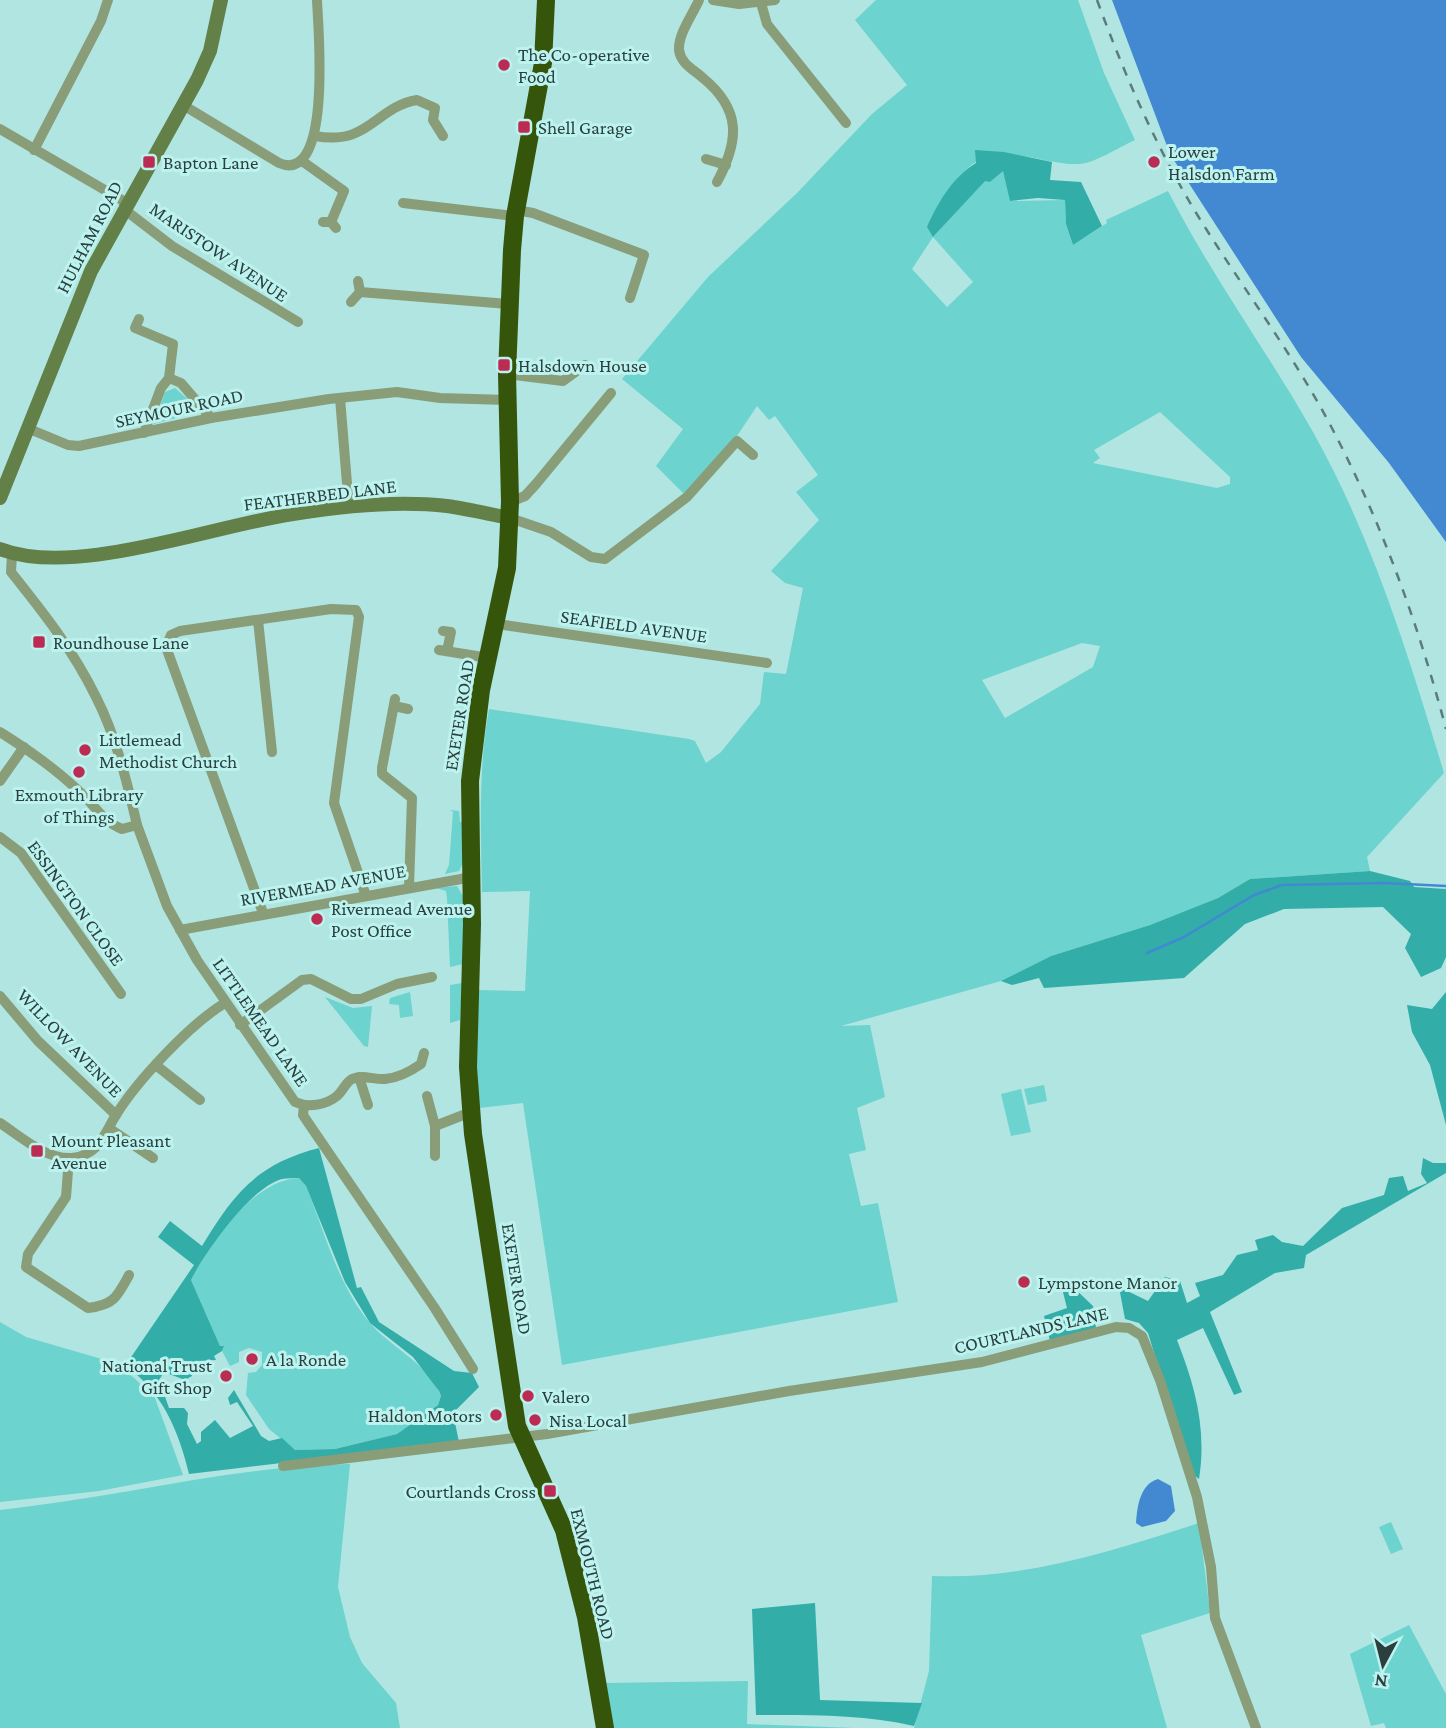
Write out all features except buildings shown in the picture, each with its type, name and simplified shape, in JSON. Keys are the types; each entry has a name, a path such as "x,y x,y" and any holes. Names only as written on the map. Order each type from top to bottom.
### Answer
{"highway":[{"name":"EXETER ROAD","path":"522,1437 515,1415 471,1112 468,1043 472,877 470,781 481,690 507,568 510,510 508,303 516,213 543,63 545,0"},
{"name":"EXMOUTH ROAD","path":"522,1437 564,1530 586,1617 605,1728"}],"street":[{"path":"34,150 101,21 108,0"},
{"name":"HULHAM ROAD","path":"0,498 91,271 210,51 221,0"},
{"path":"183,105 279,163 291,165 302,161 315,136 319,117 317,0"},
{"path":"699,0 681,37 679,52 687,65 714,88 728,111 735,132 734,146 717,182"},
{"path":"713,0 761,3 775,0"},
{"path":"761,3 767,24 846,123"},
{"path":"315,136 331,139 356,134 402,105 417,100 435,108 432,120 443,136"},
{"path":"835,109 844,102"},
{"path":"0,129 126,205"},
{"path":"706,159 726,165"},
{"path":"302,161 344,191 330,224"},
{"path":"403,204 533,213 644,255 630,298"},
{"name":"MARISTOW AVENUE","path":"126,205 130,213 172,246 298,322"},
{"path":"351,302 359,292 358,281"},
{"path":"359,292 508,303"},
{"path":"139,319 135,328 173,344 169,378 160,388 144,433"},
{"path":"507,374 563,381 584,365"},
{"path":"169,378 181,383 211,418"},
{"name":"SEYMOUR ROAD","path":"27,428 68,445 79,446 211,418 340,398 397,392 440,398 507,400"},
{"path":"510,510 536,484 611,393"},
{"path":"340,398 349,508"},
{"name":"FEATHERBED LANE","path":"6,551 40,559 82,557 243,523 349,508 421,504 510,510 591,557 605,559 687,497 737,441 753,456"},
{"path":"0,732 24,747 85,797 104,820 122,829 137,825 118,754 97,698 43,611 11,572 6,551"},
{"path":"263,913 166,647 171,635 180,631 349,607 356,610 359,617 334,803 366,895"},
{"path":"258,620 272,747 259,743"},
{"name":"SEAFIELD AVENUE","path":"497,624 767,663"},
{"path":"443,631 451,632 443,651 489,658"},
{"path":"408,709 395,703 382,774 412,798 410,887"},
{"path":"0,780 24,747"},
{"name":"LITTLEMEAD LANE","path":"137,825 156,880 180,930 225,1003 290,1097 304,1106 303,1115 435,1307 473,1369"},
{"name":"ESSINGTON CLOSE","path":"0,837 21,853 121,994"},
{"name":"RIVERMEAD AVENUE","path":"180,930 472,877"},
{"path":"240,1025 302,979 311,979 351,999 361,999 397,984 432,977"},
{"name":"WILLOW AVENUE","path":"0,996 38,1041 116,1115"},
{"path":"0,1123 47,1153 69,1158 85,1155 94,1149 110,1129 116,1115 157,1066 197,1024 225,1003"},
{"path":"304,1106 335,1097 352,1079 398,1076 421,1064 425,1053"},
{"path":"157,1066 200,1100"},
{"path":"359,1077 368,1105"},
{"path":"426,1096 435,1126 435,1156"},
{"path":"435,1126 471,1112"},
{"path":"110,1129 153,1158"},
{"path":"69,1158 66,1197 28,1255 26,1267 88,1308 107,1306 118,1295 129,1275"},
{"name":"COURTLANDS LANE","path":"283,1466 522,1437 982,1362 1116,1327 1129,1328 1142,1336 1200,1494 1211,1567 1215,1618 1256,1728"}],"shaded area":[{"path":"876,0 1078,0 1104,73 1135,140 1080,164 1007,154 980,160 962,175 934,236 985,180 990,182 1003,170 1011,201 1065,200 1066,224 1073,245 1107,223 1106,220 1168,191 1202,253 1313,432 1354,514 1388,599 1444,773 1367,857 1370,871 1250,879 1218,898 1150,925 1051,956 1001,981 841,1026 870,1025 885,1097 857,1108 866,1150 849,1154 861,1206 878,1203 898,1302 562,1365 523,1103 479,1108 476,1048 478,990 525,991 530,891 482,892 482,777 489,709 689,739 695,741 706,763 721,752 760,704 764,672 786,674 803,588 785,583 771,571 819,520 796,492 818,475 775,416 769,420 757,406 735,439 686,496 656,466 683,429 622,379 708,277 797,193 872,114 907,85 855,20","holes":["933,237 973,282 947,307 912,269","1160,412 1230,477 1230,484 1217,488 1093,463 1100,458 1094,450","1082,643 1100,646 1093,667 1005,718 982,680"]},
{"path":"1112,0 1446,0 1446,542 1389,463 1301,357 1170,154"},
{"path":"975,150 1004,152 1052,162 1050,180 1081,182 1102,226 1073,245 1066,224 1065,200 1038,198 1010,201 1003,171 990,182 985,181 933,237 927,227 931,218 953,183 976,163"},
{"path":"175,388 193,404 197,412 154,424 165,392"},
{"path":"450,810 459,811 462,822 463,863 459,871 445,874 449,865 453,812"},
{"path":"1370,871 1410,881 1414,887 1446,889 1446,957 1441,968 1421,977 1405,948 1411,934 1383,907 1284,909 1245,924 1184,978 1044,988 1039,978 1012,985 1001,981 1051,956 1150,925 1218,898 1250,879"},
{"path":"457,886 464,898 463,964 450,967 446,891 436,888"},
{"path":"462,983 460,1020 450,1023 450,985"},
{"path":"410,992 413,1016 400,1018 399,1005 389,1004 390,998"},
{"path":"1446,992 1446,1125 1430,1065 1412,1032 1407,1005 1432,1009"},
{"path":"325,997 353,1008 372,1006 368,1047 364,1046"},
{"path":"1044,1085 1047,1101 1028,1105 1024,1089"},
{"path":"1021,1089 1031,1132 1011,1136 1001,1094"},
{"path":"319,1148 357,1288 361,1287 379,1322 454,1371 472,1373 479,1387 453,1413 459,1442 189,1474 167,1413 149,1387 125,1366 194,1265 158,1237 170,1221 202,1246 225,1211 249,1183 263,1172 297,1155","holes":["299,1178 306,1186 345,1282 370,1323 413,1357 439,1391 441,1396 438,1405 397,1434 335,1449 295,1450 282,1438 269,1441 261,1436 234,1390 228,1398 230,1405 237,1402 253,1426 230,1438 215,1420 201,1432 201,1441 197,1444 187,1424 188,1413 184,1408 169,1408 159,1380 164,1372 185,1380 192,1376 191,1368 198,1361 216,1360 214,1356 222,1351 224,1346 220,1346 191,1280 230,1222 257,1194 270,1184 284,1179"]},
{"path":"1423,1158 1433,1163 1446,1163 1446,1173 1306,1255 1304,1268 1275,1273 1210,1312 1242,1392 1234,1395 1203,1328 1177,1340 1198,1408 1201,1443 1199,1479 1191,1473 1148,1333 1139,1323 1125,1319 1119,1287 1148,1301 1165,1277 1180,1281 1187,1303 1200,1296 1195,1283 1223,1275 1237,1255 1258,1250 1255,1240 1273,1235 1282,1242 1303,1246 1342,1208 1384,1195 1389,1178 1403,1176 1408,1191 1427,1183 1421,1174"},
{"path":"299,1178 306,1186 340,1275 359,1308 379,1332 427,1374 441,1396 438,1405 397,1434 335,1449 295,1450 269,1429 246,1395 248,1373 256,1372 262,1365 262,1352 249,1348 239,1352 239,1362 230,1366 222,1351 224,1346 220,1346 191,1280 210,1248 250,1201 282,1181"},
{"path":"1072,1286 1093,1306 1096,1328 1050,1341 1044,1316 1067,1308 1062,1288"},
{"path":"0,1322 26,1337 105,1360 133,1377 155,1398 183,1475 99,1491 0,1502"},
{"path":"350,1464 338,1587 350,1637 362,1663 396,1703 400,1728 0,1728 0,1510 262,1470"},
{"path":"1158,1479 1171,1486 1175,1511 1166,1521 1142,1527 1136,1523 1143,1491"},
{"path":"1391,1522 1403,1549 1391,1554 1379,1527"},
{"path":"1199,1523 1210,1613 1141,1635 1167,1728 914,1728 929,1671 932,1576 1000,1573 1067,1562"},
{"path":"815,1603 820,1700 922,1703 914,1726 855,1717 756,1715 752,1609"},
{"path":"1409,1625 1446,1694 1446,1728 1386,1728 1384,1723 1371,1726 1350,1654"},
{"path":"748,1681 747,1724 854,1728 611,1728 604,1683"}],"waterway":[{"path":"1147,953 1184,937 1254,895 1282,885 1385,883 1446,886"}],"railway":[{"path":"1097,0 1130,84 1168,164 1198,216 1321,407 1353,471 1399,579 1446,729"}],"place":[{"name":"The Co-operative Food","path":"504,65"},
{"name":"Shell Garage","path":"524,127"},
{"name":"Bapton Lane","path":"149,162"},
{"name":"Lower Halsdon Farm","path":"1154,162"},
{"name":"Halsdown House","path":"504,365"},
{"name":"Roundhouse Lane","path":"39,642"},
{"name":"Littlemead Methodist Church","path":"85,750"},
{"name":"Exmouth Library of Things","path":"79,772"},
{"name":"Rivermead Avenue Post Office","path":"317,919"},
{"name":"Mount Pleasant Avenue","path":"37,1151"},
{"name":"Lympstone Manor","path":"1024,1282"},
{"name":"A la Ronde","path":"252,1359"},
{"name":"National Trust Gift Shop","path":"226,1376"},
{"name":"Valero","path":"528,1396"},
{"name":"Haldon Motors","path":"496,1415"},
{"name":"Nisa Local","path":"535,1420"},
{"name":"Courtlands Cross","path":"550,1491"}]}
